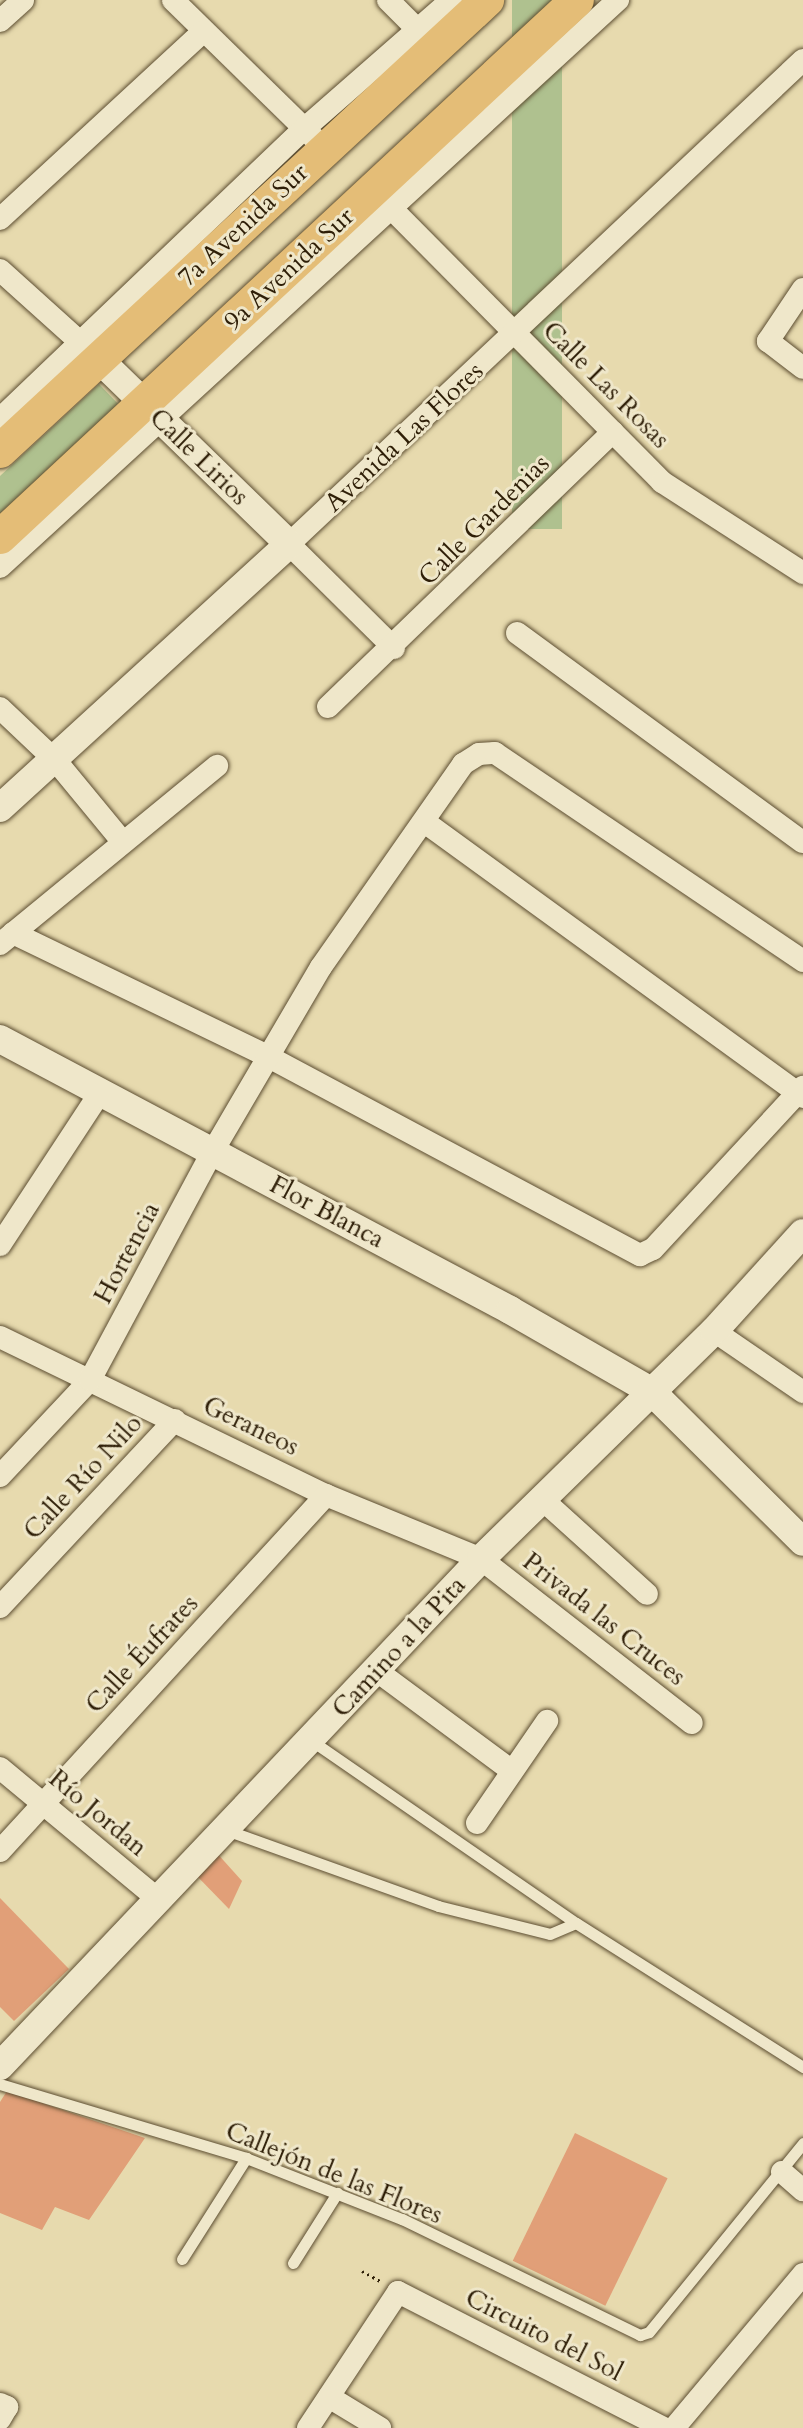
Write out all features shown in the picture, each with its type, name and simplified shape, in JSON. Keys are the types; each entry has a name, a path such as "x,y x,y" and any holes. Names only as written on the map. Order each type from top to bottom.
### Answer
{"main road":[{"name":"7a Avenida Sur","path":"0,451 90,351 316,139 487,0"},
{"name":"9a Avenida Sur","path":"1,546 153,412 577,0"}],"street":[{"path":"0,21 23,0"},
{"path":"173,0 316,139 418,30 451,0"},
{"path":"388,0 418,30"},
{"path":"153,412 392,209 618,0"},
{"path":"0,219 204,31"},
{"name":"Avenida Las Flores","path":"0,808 56,761 516,334 803,60"},
{"name":"Calle Las Rosas","path":"392,209 662,482 803,573"},
{"name":"Calle Lirios","path":"0,270 90,351 394,648"},
{"path":"803,289 768,341 803,368"},
{"path":"0,419 90,351"},
{"name":"Calle Gardenias","path":"328,707 394,648 613,432"},
{"path":"517,633 803,842"},
{"path":"0,708 56,761 122,841"},
{"name":"Hortencia","path":"0,1476 90,1380 267,1056 321,967 426,823 463,764 479,754 495,753 803,961"},
{"path":"217,766 6,938 267,1056 640,1255 653,1249 801,1092 426,823"},
{"name":"Flor Blanca","path":"0,1039 99,1094 213,1151 651,1391 803,1542"},
{"path":"0,1245 99,1094"},
{"name":"Camino a la Pita","path":"0,2066 229,1831 481,1559 714,1331 803,1233"},
{"path":"714,1331 803,1392"},
{"name":"Geraneos","path":"0,1337 326,1495 481,1559"},
{"name":"Calle Río Nilo","path":"0,1607 175,1420"},
{"name":"Calle Éufrates","path":"0,1851 326,1495"},
{"path":"543,1500 647,1594"},
{"name":"Privada las Cruces","path":"481,1559 692,1723"},
{"path":"377,1671 511,1770"},
{"path":"477,1823 547,1721"},
{"name":"Río Jordan","path":"0,1768 160,1901"},
{"path":"782,2172 803,2190"},
{"path":"674,2428 803,2274"},
{"name":"Circuito del Sol","path":"329,2397 398,2292 664,2428"},
{"path":"308,2428 329,2397 380,2428"},
{"path":"0,2404 7,2407 0,2419"}],"lane":[{"path":"312,1741 576,1923 803,2067"},
{"path":"229,1831 438,1906 550,1934 576,1923"},
{"name":"Callejón de las Flores","path":"0,2084 246,2158 337,2193 402,2219 640,2335 649,2332 782,2172"},
{"path":"782,2172 803,2143"},
{"path":"182,2259 246,2158"},
{"path":"293,2263 337,2193"}],"green space":[{"path":"512,0 562,0 562,529 512,529"},
{"path":"99,384 124,410 0,524 0,476"}],"building":[{"path":"215,1851 242,1881 229,1909 194,1873"},
{"path":"0,1898 69,1969 14,2021 0,2007"},
{"path":"7,2091 145,2138 89,2220 55,2207 42,2230 0,2213 0,2102"},
{"path":"575,2133 668,2178 605,2306 513,2261"}]}
